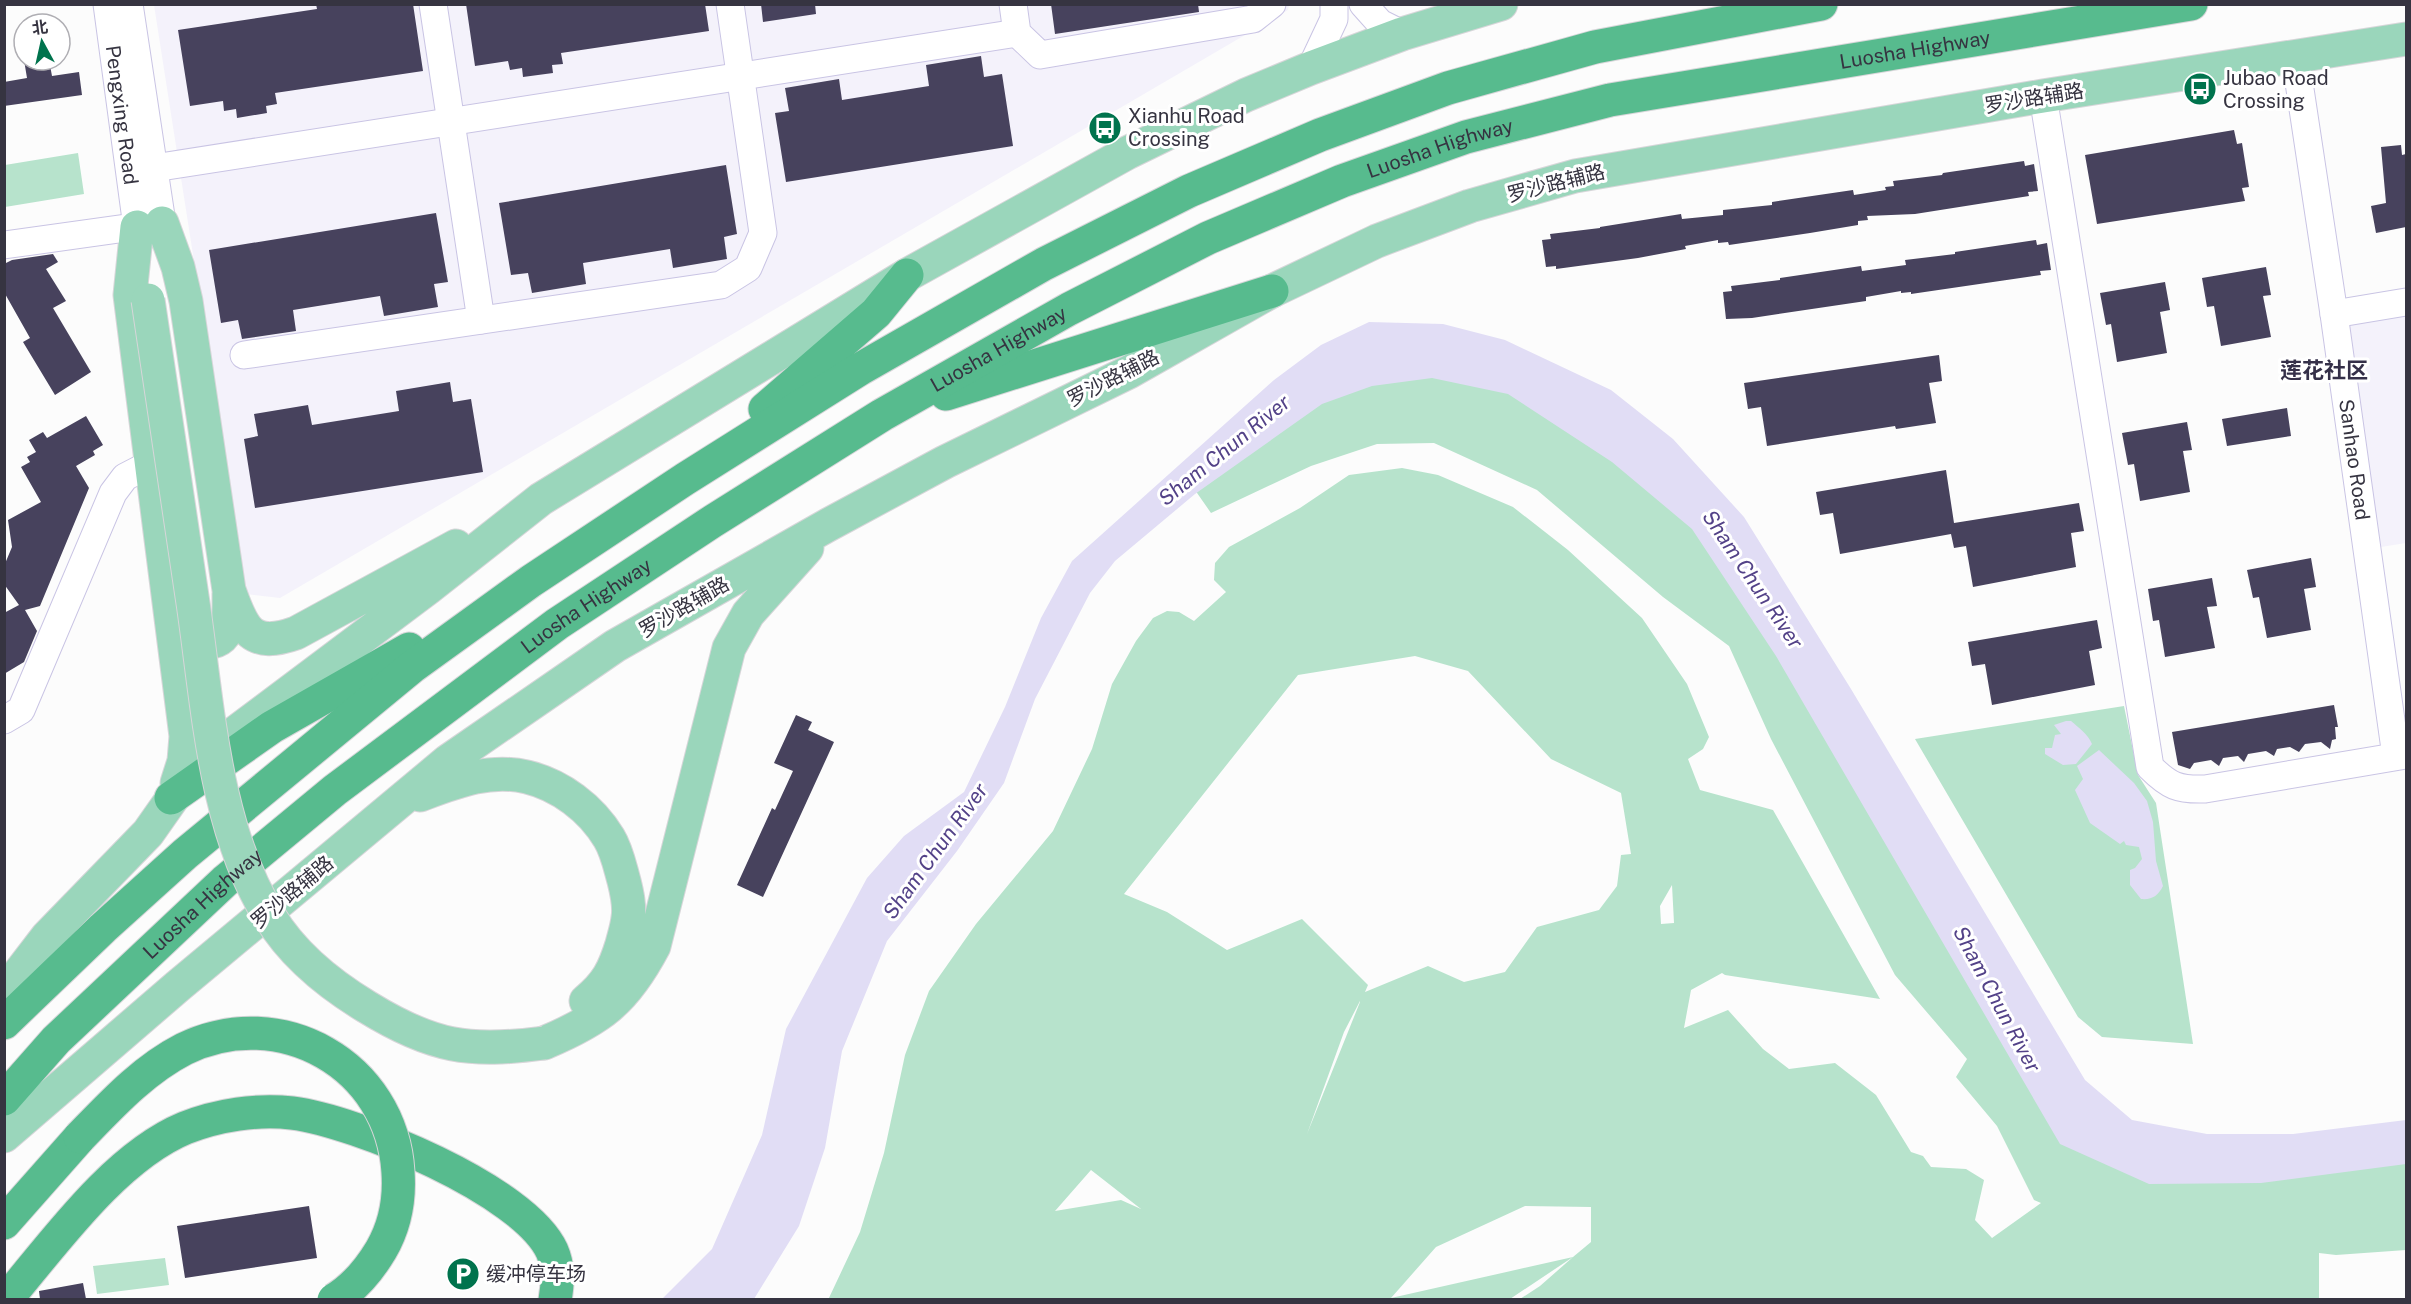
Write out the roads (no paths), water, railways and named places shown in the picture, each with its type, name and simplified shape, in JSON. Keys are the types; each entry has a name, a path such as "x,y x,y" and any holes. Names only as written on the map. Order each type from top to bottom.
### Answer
{"highway":[{"path":"4,1023 103,928 185,854 412,667 531,581 685,480 860,369 1044,264 1189,191 1320,135 1448,88 1594,46 1821,4"},
{"name":"Luosha Highway","path":"4,1099 56,1040 225,881 335,790 557,624 713,521 882,415 1070,309 1208,238 1342,181 1466,137 1610,99 2191,4"},
{"path":"685,480 876,313 907,275"},
{"path":"882,415 1272,291"},
{"path":"171,798 272,727 531,581"},
{"path":"4,1223 116,1100 168,1058 206,1041 229,1035 269,1034 292,1038 330,1055 348,1068 365,1086 387,1122 394,1141 398,1163 398,1203 394,1222 385,1243 373,1264 356,1284 334,1299"},
{"path":"6,1299 68,1227 118,1175 140,1156 184,1129 208,1120 238,1114 267,1112 315,1118 380,1139 454,1172 506,1204 543,1237 552,1250 557,1266 558,1284 555,1299"}],"main road":[{"path":"229,590 245,627 258,638 276,640 296,633 541,499 907,275 1127,153 1246,94 1311,68 1402,34 1501,4"},
{"name":"罗沙路辅路","path":"4,1136 178,986 401,802 448,760 615,646 828,525 945,462 1129,372 1272,291 1377,241 1470,206 1575,176 2043,96 2406,39"},
{"path":"150,225 156,300 221,793 252,886 270,918 288,942 316,970 346,994 387,1020 424,1038 468,1048 502,1049 542,1035 578,1029 608,1010 639,975 654,946 729,648 748,614 828,525"},
{"path":"150,225 130,295 186,736 184,761 171,798"},
{"path":"150,225 178,267 186,301 229,590 229,629 220,639 205,644 188,642 180,628 170,600"},
{"path":"4,993 47,937 148,833 200,759 428,588 541,499"},
{"path":"401,802 464,779 495,773 526,777 555,786 576,801 609,838 618,856 627,895 629,916 614,970 594,995 542,1035"}],"street":[{"name":"Pengxing Road","path":"107,4 150,225"},
{"name":"Pengxing Road","path":"129,4 154,168 150,225"},
{"path":"433,4 481,320"},
{"path":"244,355 721,285 748,267 763,232 730,4"},
{"path":"1013,4 1017,33 1040,56 1253,19 1272,4"},
{"path":"1311,68 1334,19 1334,4"},
{"path":"1363,4 1380,22 1402,34"},
{"path":"154,168 1017,33"},
{"name":"Sanhao Road","path":"2295,56 2401,755"},
{"path":"2043,96 2150,767 2164,781 2182,790 2205,789 2401,755"},
{"path":"4,245 150,225"},
{"path":"2334,314 2406,302"},
{"path":"4,720 21,710 113,493 125,477 152,463"}],"water":[{"name":"Sham Chun River","path":"1369,322 1443,324 1505,340 1611,390 1673,439 1744,517 1851,689 2085,1080 2132,1120 2207,1134 2293,1134 2406,1120 2406,1164 2261,1183 2149,1184 2060,1144 1776,656 1692,529 1612,462 1508,394 1432,378 1372,386 1322,404 1195,494 1115,561 1090,593 1035,699 1004,783 957,851 887,941 842,1051 825,1148 799,1226 754,1299 662,1299 712,1249 762,1135 786,1029 867,878 904,836 964,792 1005,707 1041,618 1072,561 1274,380 1321,345"},
{"path":"2071,721 2092,744 2076,764 2063,765 2045,754 2045,748 2052,748 2055,735 2061,734 2054,725"},
{"path":"2099,750 2134,783 2147,801 2153,822 2156,861 2163,886 2157,895 2151,898 2141,899 2130,885 2130,870 2135,868 2142,859 2139,847 2126,845 2124,841 2120,844 2090,823 2075,790 2083,779 2077,766"}],"place":[{"name":"Jubao Road Crossing","path":"2200,89"},
{"name":"Xianhu Road Crossing","path":"1105,128"},
{"name":"缓冲停车场","path":"463,1274"}],"district":[{"name":"莲花社区","path":"2324,370"}]}
